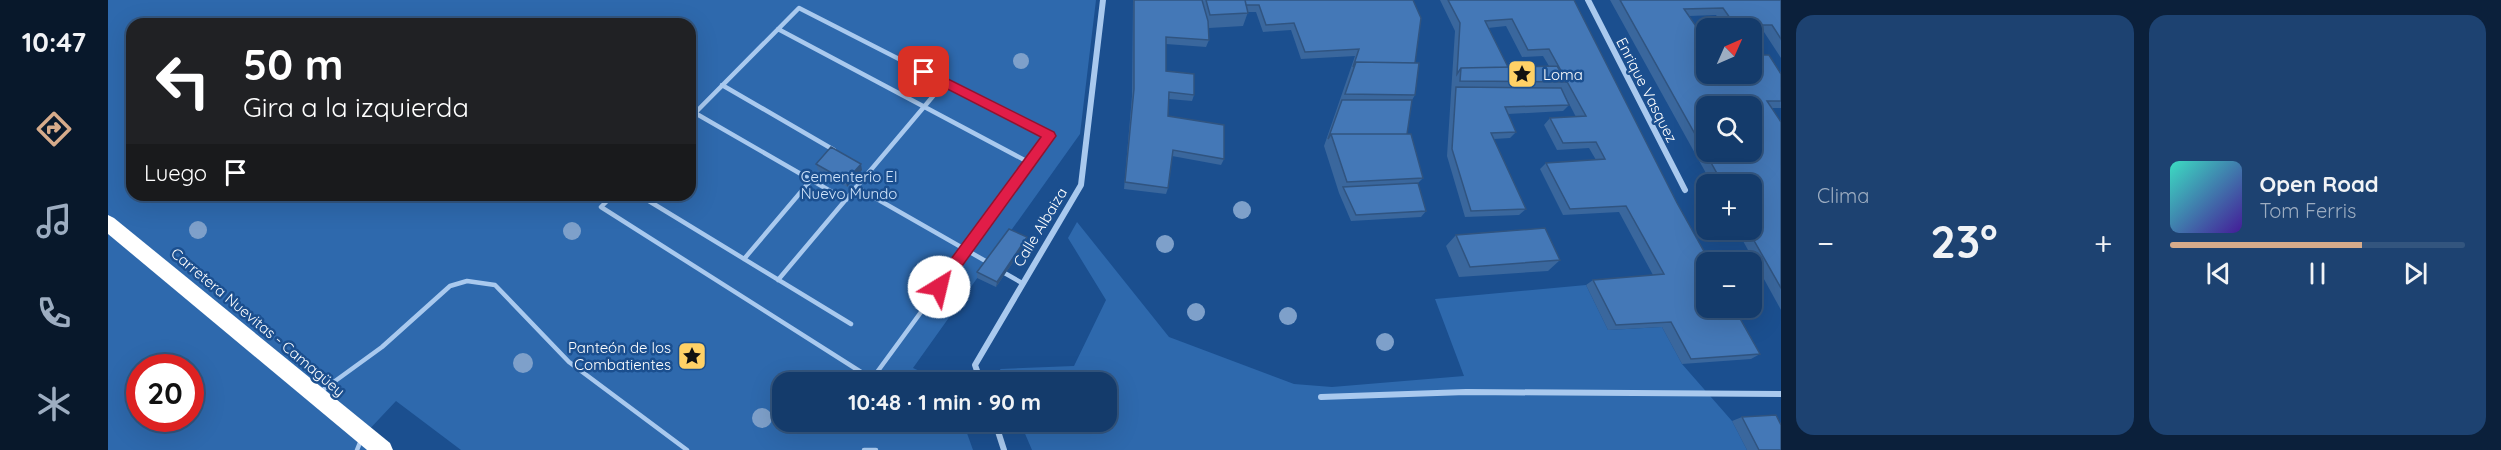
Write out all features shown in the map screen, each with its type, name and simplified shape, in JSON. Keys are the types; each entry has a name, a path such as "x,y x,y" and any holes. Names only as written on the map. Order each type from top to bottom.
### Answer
{"highway":[{"name":"Carretera Nuevitas - Camagüey","path":"108,224 316,395 360,443 383,450"}],"street":[{"name":"Calle Albaiza","path":"977,372 975,365 1081,185 1103,0"},
{"name":"Enrique Vasquez","path":"1588,0 1685,190"},
{"path":"1321,397 1466,392 1781,394"},
{"path":"998,432 1005,450"}],"lane":[{"path":"607,201 601,207 872,379 1050,136 799,8 696,112"},
{"path":"778,29 1030,163"},
{"path":"778,280 945,82"},
{"path":"723,85 841,154"},
{"path":"696,114 846,200"},
{"path":"861,165 870,171"},
{"path":"744,259 811,180"},
{"path":"856,187 1022,283"},
{"path":"649,201 851,324"},
{"path":"316,395 382,347 450,286 467,281 481,281 495,285 569,362 687,450"},
{"path":"864,450 876,450"}],"green space":[{"name":"Cementerio El Nuevo Mundo","path":"108,0 1096,0 1080,134 913,368 922,372 772,372 772,432 967,432 973,450 461,450 396,401 364,435 383,450 108,450"},
{"path":"1077,222 1169,337 1294,384 1332,387 1464,376 1435,299 1586,285 1608,330 1662,327 1682,364 1732,421 1747,450 1032,450 1024,432 1117,432 1117,372 1001,372 1000,369 1074,366 1106,300 1068,238"}],"building":[{"path":"1134,0 1202,0 1208,21 1209,40 1166,37 1166,71 1194,74 1194,95 1169,92 1168,116 1224,125 1224,159 1173,150 1168,188 1125,182 1134,89"},
{"path":"1206,0 1245,0 1248,13 1210,15"},
{"path":"1245,0 1413,0 1421,18 1415,63 1356,62 1353,67 1359,49 1305,52 1294,23 1266,25 1259,5 1246,5"},
{"path":"1448,0 1574,0 1696,240 1704,252 1696,252 1696,318 1740,318 1760,354 1691,359 1671,322 1616,325 1593,280 1664,274 1626,206 1570,209 1546,163 1605,159 1596,142 1563,143 1550,118 1586,116 1549,49 1528,50 1512,19 1485,21 1508,67 1461,68 1457,74 1460,23"},
{"path":"1620,0 1781,0 1781,39 1772,25 1762,25 1762,18 1730,18 1723,8 1684,9 1696,26 1696,84 1762,84 1762,55 1769,55 1781,74 1781,101 1767,101 1781,122 1781,288 1754,240 1762,240 1762,174 1717,174 1711,162 1762,162 1762,96 1696,96 1696,136"},
{"path":"1356,62 1419,63 1415,95 1345,94"},
{"path":"1557,66 1566,82 1460,81 1461,68"},
{"path":"1456,87 1561,88 1569,105 1505,107 1516,132 1491,133 1526,209 1471,211 1452,149"},
{"path":"1342,100 1412,100 1407,134 1331,134 1328,139"},
{"path":"1331,134 1411,134 1423,178 1347,182"},
{"path":"831,147 861,164 846,181 816,164"},
{"path":"1418,183 1426,211 1356,215 1343,187"},
{"path":"1545,228 1560,260 1470,267 1456,235"},
{"path":"1009,229 1027,237 997,282 977,272"},
{"path":"1776,415 1781,425 1781,450 1759,450 1742,417"}],"place":[{"name":"Loma","path":"1522,74"},
{"name":"Panteón de los Combatientes","path":"692,356"}],"route":[{"path":"924,72 1050,136 939,287"}]}
